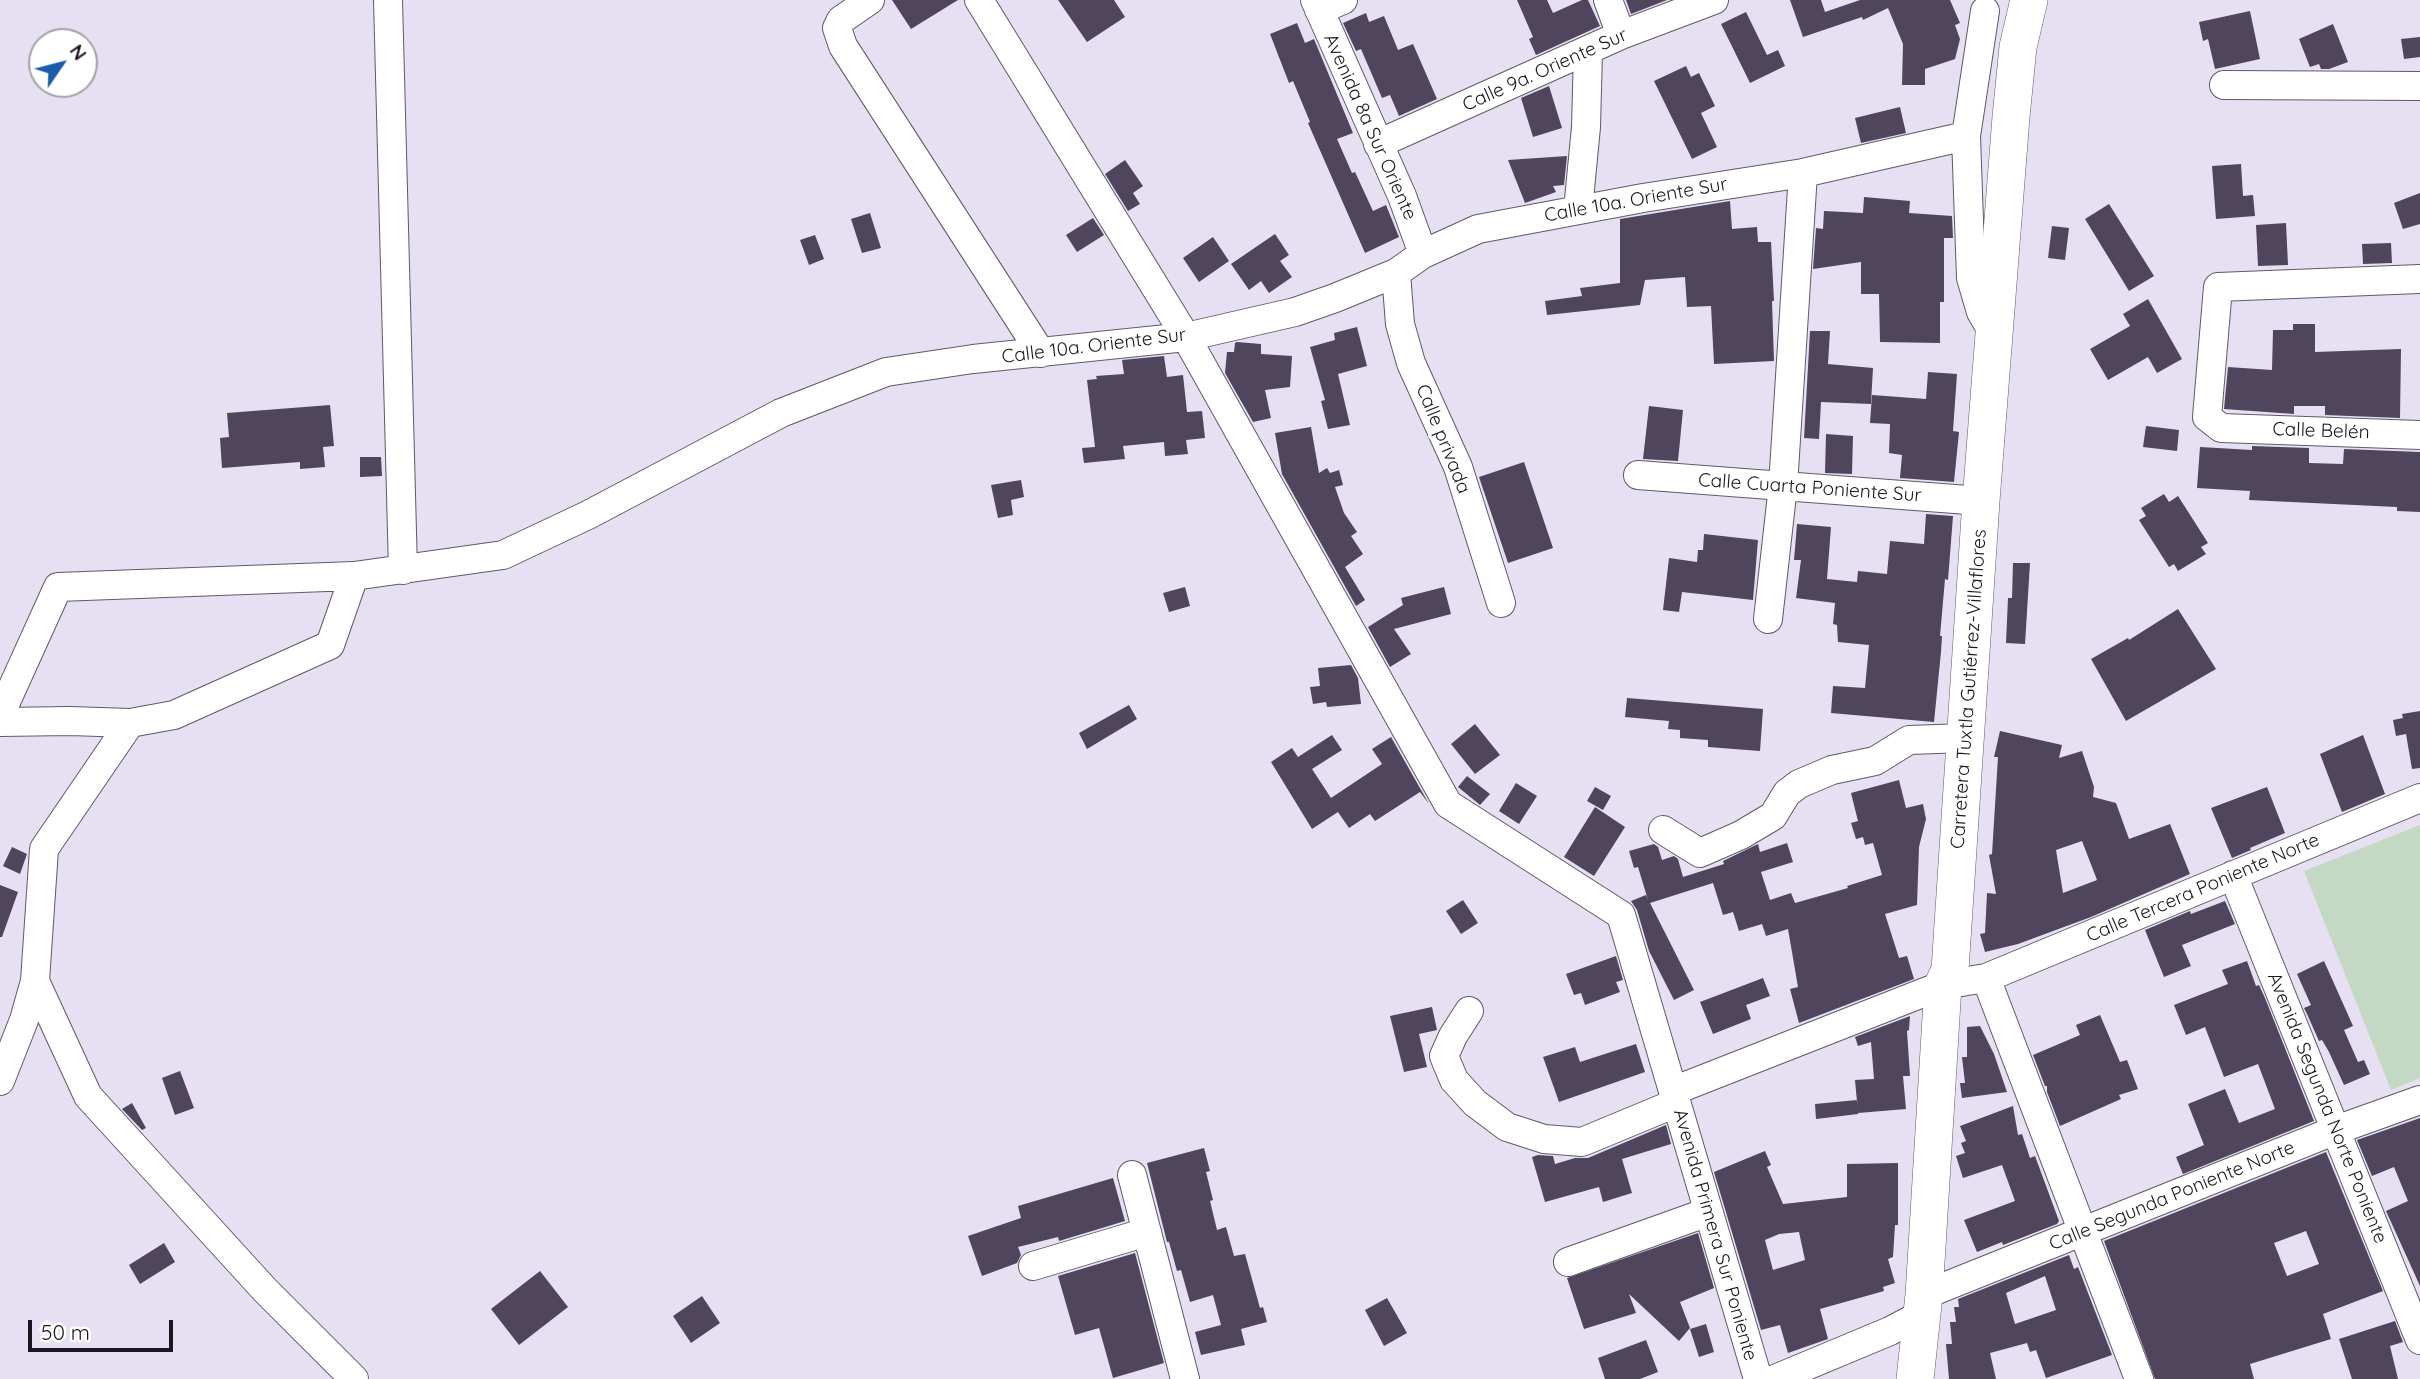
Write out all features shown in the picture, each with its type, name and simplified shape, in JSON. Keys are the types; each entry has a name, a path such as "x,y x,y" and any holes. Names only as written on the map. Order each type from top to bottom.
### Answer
{"main road":[{"name":"Carretera Tuxtla Gutiérrez-Villaflores","path":"1915,1379 1923,1304 1943,985 1950,970 1981,501 2011,117 2018,47 2029,0"}],"street":[{"path":"388,0 403,570"},
{"path":"870,0 841,20 837,28 843,46 1041,353"},
{"name":"Avenida Primera Sur Poniente","path":"979,0 1186,337 1448,804 1621,915 1758,1379"},
{"path":"1608,0 1621,35"},
{"name":"Calle 9a. Oriente Sur","path":"1378,144 1621,35 1714,0"},
{"name":"Avenida 8a Sur Oriente","path":"1326,3 1378,144 1402,196 1423,254"},
{"path":"1982,6 2018,47"},
{"path":"1982,6 1966,136 1971,278 1981,312 1995,336"},
{"path":"1578,210 1586,127 1588,51"},
{"path":"2224,85 2420,86"},
{"name":"Calle 10a. Oriente Sur","path":"0,715 58,587 354,576 503,555 588,514 781,413 886,372 973,359 1186,337 1295,312 1335,298 1396,273 1423,254 1478,229 1803,173 1966,136"},
{"path":"1768,619 1783,486 1803,173"},
{"name":"Calle privada","path":"1396,273 1400,324 1411,363 1458,467 1501,603"},
{"name":"Calle Belén","path":"2420,279 2218,287 2207,417 2221,428 2420,435"},
{"name":"Calle Cuarta Poniente Sur","path":"1638,475 1981,501"},
{"path":"0,722 130,723 174,715 330,645 354,576"},
{"path":"0,1081 24,1020 35,981 44,849 130,723"},
{"path":"1663,830 1700,853 1741,835 1773,816 1787,793 1799,784 1832,770 1875,761 1909,740 1966,738"},
{"name":"Calle Tercera Poniente Norte","path":"1469,1011 1444,1056 1454,1080 1475,1103 1507,1127 1544,1139 1582,1142 1675,1097 1943,985 1986,978 2420,798"},
{"name":"Avenida Segunda Norte Poniente","path":"2234,875 2420,1340"},
{"path":"1986,978 2139,1379"},
{"path":"35,981 88,1096 265,1290 354,1379"},
{"name":"Calle Segunda Poniente Norte","path":"1775,1379 1890,1331 1923,1304 2082,1233 2336,1130 2420,1100"},
{"path":"1132,1175 1185,1379"},
{"path":"1568,1262 1708,1212"},
{"path":"1033,1266 1147,1232"}],"green space":[{"path":"2420,825 2420,1078 2391,1090 2304,871"}],"building":[{"path":"892,0 958,0 911,29"},
{"path":"1058,0 1114,0 1125,17 1087,42"},
{"path":"1517,0 1547,0 1553,13 1588,0 1600,26 1536,55 1529,39 1533,37"},
{"path":"1626,0 1667,0 1631,14"},
{"path":"1790,0 1821,0 1825,12 1860,0 1950,0 1960,23 1955,25 1960,39 1955,59 1925,69 1925,85 1902,85 1903,44 1888,8 1863,20 1862,17 1803,37"},
{"path":"2250,11 2260,59 2215,69 2208,39 2203,41 2199,22"},
{"path":"1746,12 1767,55 1778,50 1785,66 1750,83 1721,24"},
{"path":"1366,13 1369,22 1384,16 1398,50 1413,44 1437,99 1399,116 1390,95 1382,98 1361,49 1356,51 1343,23"},
{"path":"1297,23 1305,43 1314,39 1353,133 1337,139 1352,173 1355,172 1373,211 1386,205 1399,237 1365,253 1308,123 1310,122 1293,81 1289,83 1270,34"},
{"path":"2333,24 2348,62 2329,69 2321,69 2319,64 2310,67 2299,39"},
{"path":"2420,37 2420,57 2404,59 2401,39"},
{"path":"1686,66 1691,77 1699,73 1715,106 1701,113 1717,147 1692,159 1654,81"},
{"path":"1549,86 1562,128 1533,137 1521,98"},
{"path":"1900,107 1906,133 1861,143 1855,118"},
{"path":"1567,156 1564,185 1553,186 1556,192 1525,203 1508,160"},
{"path":"1125,160 1143,186 1133,193 1140,204 1128,211 1105,174"},
{"path":"2241,164 2243,196 2253,195 2255,216 2216,219 2212,166"},
{"path":"2420,193 2420,224 2403,229 2394,203"},
{"path":"1864,197 1910,201 1909,213 1952,216 1953,238 1944,238 1944,302 1940,302 1940,343 1880,342 1879,294 1861,294 1861,262 1813,269 1816,228 1823,229 1824,211 1863,213"},
{"path":"1730,201 1732,229 1757,227 1758,242 1771,242 1774,361 1714,364 1711,306 1687,307 1685,277 1645,280 1640,305 1547,315 1545,301 1582,296 1580,288 1620,283 1620,219"},
{"path":"2109,204 2154,276 2129,291 2085,219"},
{"path":"870,213 881,248 862,253 851,219"},
{"path":"1093,218 1104,235 1077,252 1066,235"},
{"path":"2286,223 2288,265 2258,266 2256,225"},
{"path":"2052,226 2069,228 2065,260 2048,258"},
{"path":"1275,234 1289,255 1280,261 1292,277 1269,293 1261,281 1249,290 1231,264"},
{"path":"815,235 824,259 809,265 800,240"},
{"path":"1213,237 1229,261 1199,282 1183,258"},
{"path":"2391,243 2392,263 2363,264 2362,244"},
{"path":"2148,299 2182,359 2157,373 2148,357 2108,380 2090,349 2130,326 2123,314"},
{"path":"2293,324 2315,324 2315,352 2401,349 2400,418 2325,415 2325,406 2294,406 2294,414 2224,409 2228,367 2272,370 2273,330 2293,330"},
{"path":"1357,327 1367,366 1338,374 1350,425 1328,429 1321,401 1325,400 1310,347 1335,340 1334,333"},
{"path":"1810,331 1830,331 1828,364 1873,368 1871,404 1821,402 1819,439 1804,438"},
{"path":"1237,342 1261,344 1261,354 1292,356 1290,387 1265,390 1271,418 1253,422 1225,373 1227,352 1234,352"},
{"path":"1164,356 1167,377 1183,375 1187,412 1202,411 1205,438 1186,440 1188,454 1165,456 1164,442 1123,446 1125,459 1084,463 1082,448 1095,447 1087,380 1097,379 1096,376 1124,374 1122,360"},
{"path":"1928,372 1957,374 1953,431 1959,432 1954,482 1900,478 1902,455 1889,453 1890,424 1870,423 1872,395 1926,399"},
{"path":"330,405 334,446 323,447 325,467 300,469 300,462 222,468 220,438 229,437 227,413"},
{"path":"1649,406 1683,410 1678,461 1643,459"},
{"path":"2146,426 2179,430 2177,451 2143,447"},
{"path":"1311,427 1319,473 1327,468 1330,473 1339,470 1343,485 1335,487 1344,513 1357,532 1351,536 1363,554 1345,567 1365,600 1356,606 1282,474 1275,433"},
{"path":"1826,434 1853,436 1852,474 1825,473"},
{"path":"2252,446 2309,448 2309,463 2343,464 2344,449 2420,452 2420,512 2397,511 2397,507 2249,500 2250,491 2197,488 2200,447 2252,450"},
{"path":"360,457 381,457 382,476 360,477"},
{"path":"1524,462 1553,548 1508,563 1479,477"},
{"path":"1021,480 1024,497 1011,500 1013,515 998,518 991,485"},
{"path":"2164,494 2169,502 2178,496 2208,543 2201,547 2206,554 2178,571 2174,564 2169,567 2139,520 2146,516 2141,508"},
{"path":"1926,514 1953,516 1948,580 1945,579 1934,722 1831,713 1833,686 1865,688 1869,645 1838,642 1837,625 1833,624 1835,603 1796,598 1801,560 1794,560 1797,524 1831,527 1827,579 1857,582 1858,571 1887,574 1890,541 1924,544"},
{"path":"1704,534 1758,540 1753,600 1682,592 1679,612 1663,610 1669,558 1697,562 1698,550 1703,550"},
{"path":"2013,563 2030,563 2025,644 2006,643"},
{"path":"1185,587 1190,606 1169,612 1163,593"},
{"path":"1444,587 1451,614 1394,629 1411,654 1390,667 1368,627 1403,605 1401,598"},
{"path":"2178,609 2216,669 2126,721 2091,659 2128,638 2129,640"},
{"path":"1351,665 1358,678 1361,704 1327,707 1326,702 1313,704 1310,687 1320,686 1318,668"},
{"path":"1627,698 1763,709 1760,751 1708,747 1708,740 1680,738 1680,730 1668,729 1669,721 1625,717"},
{"path":"1129,705 1137,719 1087,749 1079,733"},
{"path":"2420,711 2420,768 2412,769 2406,734 2396,736 2393,720 2403,718 2402,714"},
{"path":"1475,724 1500,755 1475,774 1451,744"},
{"path":"2000,731 2062,745 2059,758 2082,751 2094,787 2093,797 2116,803 2129,839 2170,824 2190,874 2091,917 2018,944 1985,952 1980,934 1985,933 1987,893 1996,894 1989,855 1992,854 1998,757 1994,757","holes":["2082,841 2097,880 2063,893 2056,850"]},
{"path":"1332,735 1342,750 1312,769 1331,798 1382,764 1372,749 1391,737 1429,804 1420,792 1375,821 1370,814 1349,828 1338,812 1312,829 1271,762 1292,748 1298,757"},
{"path":"2363,735 2385,794 2342,812 2320,754"},
{"path":"1467,776 1490,794 1480,805 1458,787"},
{"path":"1899,780 1906,808 1923,804 1926,819 1919,847 1917,905 1885,914 1899,958 1907,956 1914,979 1799,1023 1790,989 1798,987 1788,929 1766,936 1762,924 1739,931 1733,912 1723,915 1713,883 1650,903 1694,990 1674,1000 1649,951 1637,910 1631,901 1646,895 1648,900 1638,867 1634,868 1629,851 1654,844 1658,847 1662,860 1674,856 1678,859 1683,877 1724,864 1723,861 1758,844 1760,852 1787,843 1793,862 1761,872 1770,900 1791,893 1795,903 1882,875 1873,843 1865,845 1863,837 1856,839 1851,823 1858,821 1851,793"},
{"path":"1516,783 1537,796 1519,824 1499,811"},
{"path":"1595,787 1611,796 1603,810 1587,801"},
{"path":"2267,787 2285,833 2232,858 2211,808"},
{"path":"1595,807 1625,827 1594,876 1564,857"},
{"path":"12,847 27,854 20,874 3,866"},
{"path":"0,885 18,892 2,937 0,937"},
{"path":"1463,900 1478,923 1461,934 1446,911"},
{"path":"2225,901 2235,924 2182,945 2191,966 2164,977 2145,930 2190,911 2191,914"},
{"path":"1616,956 1623,980 1616,982 1620,992 1585,1005 1581,993 1574,995 1566,974"},
{"path":"2247,961 2256,986 2259,985 2265,998 2314,1121 2183,1174 2176,1157 2204,1145 2188,1104 2225,1089 2239,1123 2275,1109 2258,1064 2224,1077 2205,1027 2186,1035 2174,1005 2228,984 2222,970"},
{"path":"2324,961 2353,1026 2344,1030 2358,1062 2364,1060 2370,1074 2344,1085 2304,1008 2311,1005 2297,974"},
{"path":"1763,978 1770,996 1746,1005 1751,1019 1713,1034 1700,1002"},
{"path":"1432,1007 1437,1030 1419,1034 1427,1067 1404,1072 1390,1016"},
{"path":"2100,1015 2120,1062 2127,1060 2138,1089 2119,1095 2121,1099 2060,1126 2033,1055 2080,1035 2076,1025"},
{"path":"1910,1016 1907,1031 1910,1076 1903,1076 1906,1109 1858,1113 1855,1080 1874,1079 1871,1042 1858,1046 1855,1037"},
{"path":"1980,1026 1994,1054 2007,1092 1962,1098 1960,1083 1965,1083 1962,1057 1967,1057 1967,1027"},
{"path":"1636,1044 1645,1072 1559,1102 1543,1057 1575,1047 1580,1062"},
{"path":"180,1071 194,1108 175,1115 162,1078"},
{"path":"1857,1100 1858,1114 1816,1119 1815,1104"},
{"path":"132,1103 146,1128 142,1130 122,1109"},
{"path":"2013,1106 2018,1135 2022,1134 2030,1158 2035,1156 2059,1221 2003,1245 2002,1242 1977,1252 1964,1220 2015,1201 2002,1165 1963,1178 1956,1156 1965,1153 1961,1143 1966,1141 1960,1126"},
{"path":"2420,1118 2420,1286 2386,1211 2408,1201 2394,1167 2372,1176 2357,1140"},
{"path":"1666,1125 1671,1144 1622,1159 1632,1193 1603,1202 1599,1187 1545,1202 1532,1157 1553,1156 1555,1164 1575,1158 1588,1158"},
{"path":"1204,1148 1210,1171 1206,1172 1213,1200 1210,1201 1217,1230 1226,1227 1234,1256 1245,1254 1260,1308 1263,1307 1267,1322 1241,1329 1245,1345 1201,1355 1195,1332 1221,1325 1213,1295 1190,1302 1181,1270 1177,1271 1167,1242 1147,1163"},
{"path":"1765,1151 1771,1165 1767,1167 1783,1204 1847,1197 1847,1164 1898,1163 1898,1225 1895,1225 1893,1257 1888,1259 1895,1283 1883,1287 1884,1291 1820,1309 1828,1339 1788,1353 1780,1325 1761,1330 1714,1172","holes":["1799,1232 1805,1260 1773,1270 1765,1240 1779,1234"]},
{"path":"2326,1152 2383,1291 2323,1314 2331,1339 2250,1364 2254,1379 2155,1379 2104,1241","holes":["2306,1231 2319,1264 2287,1276 2274,1243"]},
{"path":"1113,1178 1125,1221 1059,1241 1058,1237 1018,1247 1021,1255 1017,1263 982,1276 968,1236 1021,1218 1018,1206"},
{"path":"1698,1233 1714,1288 1680,1302 1690,1328 1679,1341 1629,1294 1636,1313 1584,1329 1567,1278"},
{"path":"164,1243 175,1262 140,1284 129,1265"},
{"path":"1135,1253 1164,1363 1113,1378 1099,1328 1075,1335 1058,1276"},
{"path":"2069,1255 2074,1269 2078,1267 2112,1355 2046,1378 2036,1350 2030,1352 2027,1343 1990,1353 1996,1379 1949,1379 1946,1344 1952,1344 1950,1322 1956,1322 1954,1307 1959,1307 1958,1299","holes":["2045,1276 2056,1310 2015,1324 2006,1293"]},
{"path":"540,1271 568,1307 519,1345 491,1309"},
{"path":"702,1296 720,1323 691,1343 673,1316"},
{"path":"1387,1298 1407,1333 1384,1346 1365,1310"},
{"path":"2395,1321 2403,1342 2390,1346 2398,1379 2352,1379 2339,1339"},
{"path":"1706,1324 1714,1352 1699,1357 1690,1329"},
{"path":"1646,1340 1658,1372 1640,1379 1605,1379 1598,1358"}]}
